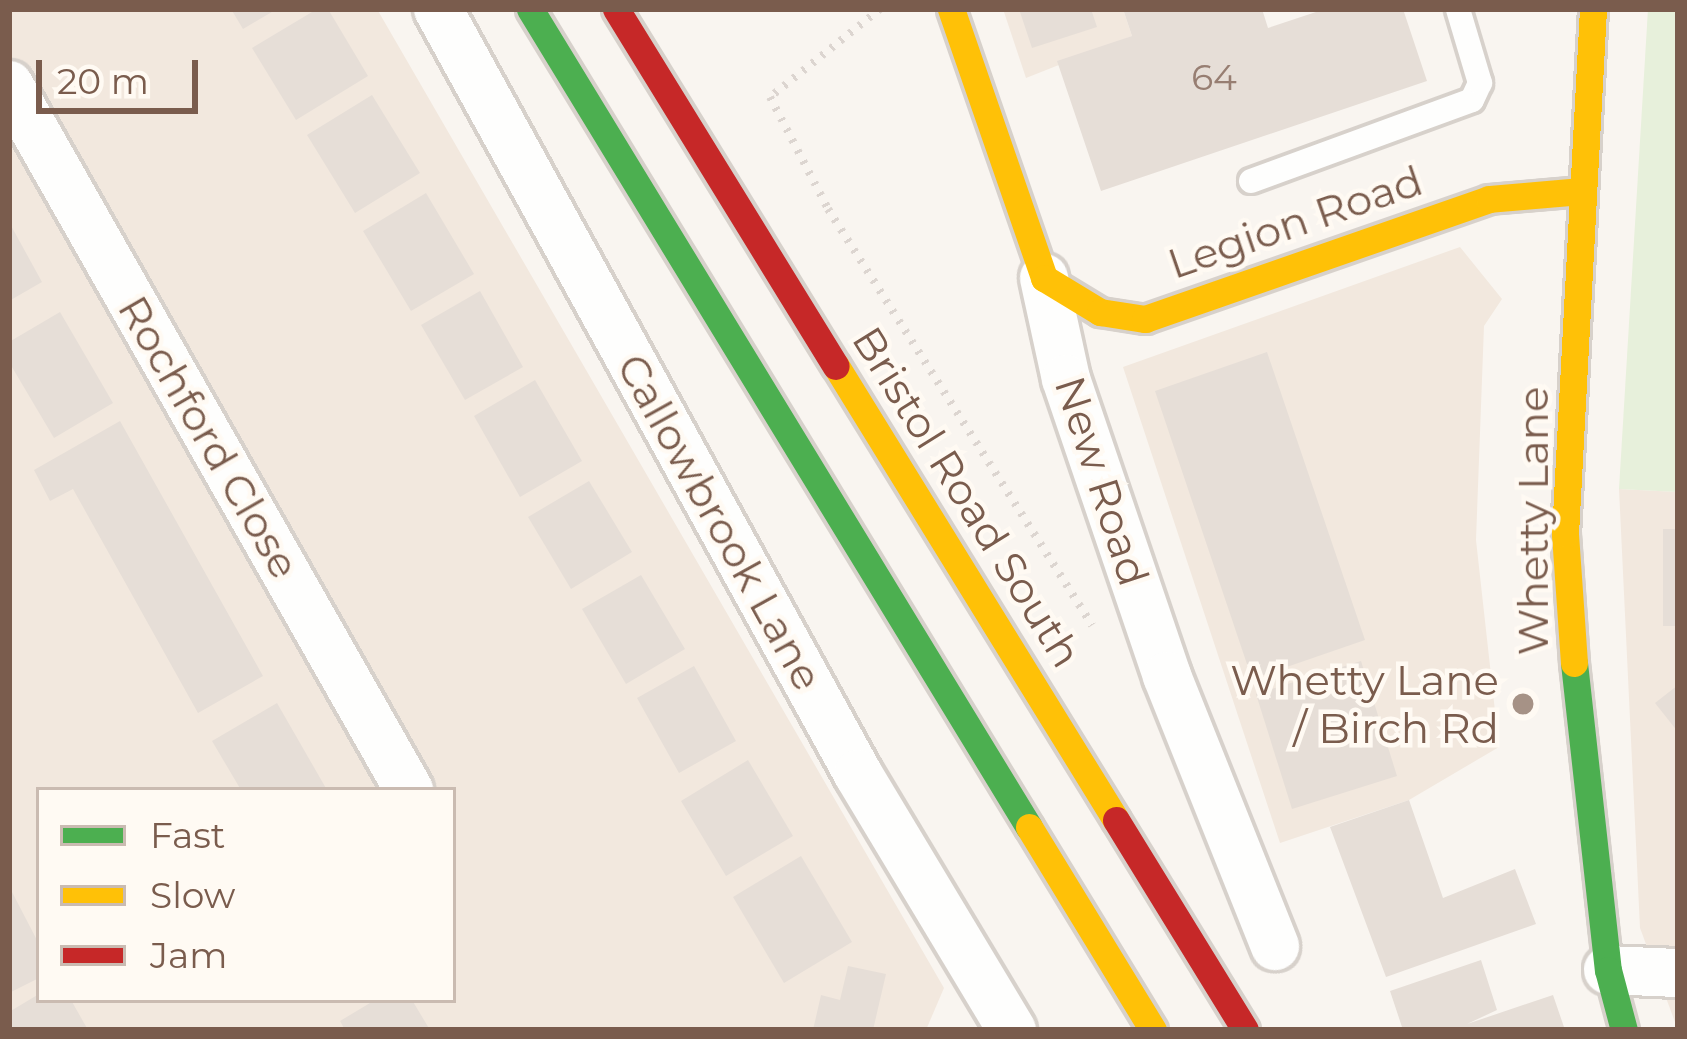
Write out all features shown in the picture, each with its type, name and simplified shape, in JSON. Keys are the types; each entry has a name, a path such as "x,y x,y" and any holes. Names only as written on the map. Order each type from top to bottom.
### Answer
{"main road":[{"path":"530,9 1153,1030"},
{"name":"Bristol Road South","path":"616,9 1245,1030"},
{"name":"New Road","path":"951,9 1044,278"},
{"name":"Whetty Lane","path":"1593,9 1565,534 1582,772 1608,970 1624,1030"},
{"name":"Legion Road","path":"1044,278 1074,302 1144,320 1489,199 1583,191"}],"street":[{"name":"Callowbrook Lane","path":"439,9 859,774 1012,1030"},
{"name":"Rochford Close","path":"9,85 407,787"},
{"name":"New Road","path":"1044,278 1066,380 1167,676 1275,946"},
{"path":"1608,970 1678,973"}],"lane":[{"path":"1251,181 1472,100 1480,83 1458,9"}],"path":[{"path":"880,9 770,97 829,209 1096,632"}],"shaded area":[{"path":"9,9 377,9 944,988 926,1030 9,1030"},
{"path":"1003,9 1123,9 1132,36 1026,78"},
{"path":"1460,247 1502,299 1484,326 1476,540 1499,747 1409,800 1280,843 1123,367"},
{"path":"1619,489 1678,492 1678,1030 1640,928"}],"green space":[{"path":"1648,9 1678,9 1678,492 1619,489"}],"building":[{"path":"231,9 277,9 243,29"},
{"path":"317,9 328,9 368,76 296,120 252,48"},
{"path":"1019,9 1091,9 1097,27 1032,48"},
{"path":"1123,9 1262,9 1268,28 1325,9 1403,9 1427,81 1101,191 1057,61 1132,36"},
{"path":"372,95 420,173 355,213 307,135"},
{"path":"426,193 474,274 411,311 363,231"},
{"path":"9,222 42,282 9,301"},
{"path":"480,291 523,367 465,400 421,325"},
{"path":"60,312 113,403 54,438 9,362 9,342"},
{"path":"1267,352 1365,640 1252,679 1155,391"},
{"path":"535,380 582,461 520,497 474,416"},
{"path":"120,421 263,676 198,713 73,489 50,501 34,470"},
{"path":"589,481 632,552 571,589 528,517"},
{"path":"1663,529 1678,529 1678,626 1663,626"},
{"path":"641,575 685,649 626,684 582,609"},
{"path":"1361,661 1397,776 1292,809 1256,694"},
{"path":"694,666 736,741 679,773 637,698"},
{"path":"1678,685 1678,732 1655,703"},
{"path":"277,703 325,787 239,787 212,741"},
{"path":"748,760 793,836 726,876 681,801"},
{"path":"1409,800 1443,898 1515,869 1536,924 1386,977 1330,827"},
{"path":"801,856 852,942 784,983 733,897"},
{"path":"12,892 36,938 36,980 9,993"},
{"path":"1481,960 1497,1010 1467,1024 1553,995 1565,1030 1403,1030 1390,991"},
{"path":"848,966 886,974 873,1030 813,1030 821,995 840,1000"},
{"path":"36,996 36,1003 73,1003 88,1030 11,1030 9,1012"},
{"path":"370,1003 414,1003 430,1030 345,1030 340,1021"}],"traffic: fast":[{"path":"530,9 1029,827"},
{"path":"1574,663 1608,970 1624,1030"}],"traffic: slow":[{"path":"951,9 1044,278 1100,312 1145,319 1489,199 1583,191"},
{"path":"1574,663 1565,534 1593,9"},
{"path":"836,366 1116,820"},
{"path":"1029,827 1153,1030"}],"traffic: jam":[{"path":"616,9 836,366"},
{"path":"1116,820 1245,1030"}],"place":[{"name":"Whetty Lane / Birch Rd","path":"1523,704"}]}
